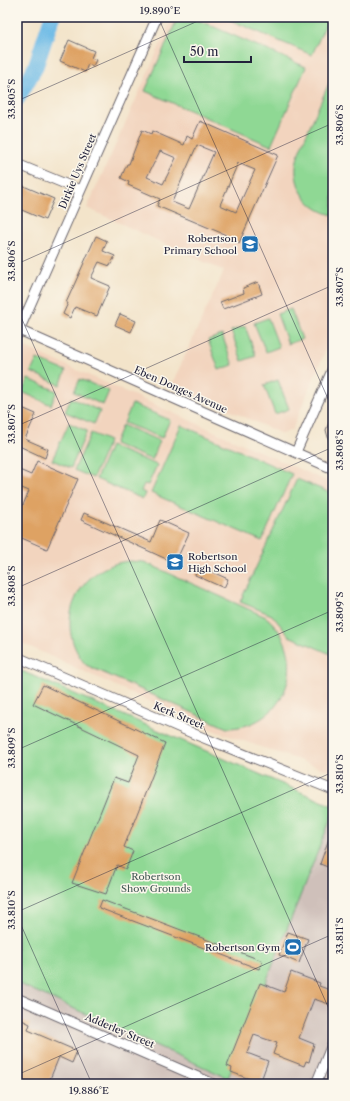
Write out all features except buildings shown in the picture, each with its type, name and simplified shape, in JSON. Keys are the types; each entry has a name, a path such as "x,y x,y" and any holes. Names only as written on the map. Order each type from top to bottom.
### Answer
{"street":[{"name":"Dirkie Uys Street","path":"18,332 157,17"},
{"path":"17,164 80,190"},
{"name":"Eben Donges Avenue","path":"18,332 333,469"},
{"path":"296,452 333,368"},
{"name":"Kerk Street","path":"17,657 199,736 333,790"},
{"name":"Adderley Street","path":"17,998 214,1084"},
{"path":"316,1084 333,1042"}],"shaded area":[{"name":"Robertson Primary School","path":"173,17 333,17 333,332 292,430 282,434 172,384 224,271 87,208"},
{"name":"Robertson High School","path":"25,347 333,484 333,772 215,731 17,641 17,365"},
{"path":"333,813 333,1084 17,1084 17,983 228,1077"}],"green space":[{"path":"178,17 191,17 306,67 271,146 145,91"},
{"path":"223,17 329,17 312,55"},
{"path":"333,74 333,215 316,208 303,195 299,187 296,169 300,149"},
{"path":"291,309 302,339 288,344 277,314"},
{"path":"268,318 279,347 266,352 254,323"},
{"path":"245,326 256,356 242,361 231,331"},
{"path":"222,335 233,365 219,370 208,340"},
{"path":"37,359 66,371 60,385 31,372"},
{"path":"28,379 57,391 51,405 22,392"},
{"path":"80,379 109,391 103,405 74,392"},
{"path":"278,380 289,409 275,414 264,385"},
{"path":"71,398 100,411 94,424 65,412"},
{"path":"132,404 170,420 162,438 124,423"},
{"path":"69,423 87,431 71,468 52,460"},
{"path":"122,425 160,441 152,460 114,444"},
{"path":"181,425 292,474 262,541 151,493"},
{"path":"91,433 109,441 93,478 74,470"},
{"path":"110,446 157,465 148,485 144,484 141,491 145,493 143,499 96,479"},
{"path":"297,479 333,494 333,655 289,636 272,615 240,602"},
{"path":"129,561 144,562 266,617 280,632 287,650 290,668 286,686 278,703 265,716 248,725 227,728 86,665 76,649 71,633 71,616 75,600 83,586 95,574 111,565"},
{"name":"Robertson Show Grounds","path":"17,669 333,806 333,813 228,1078 17,983"}],"waterway":[{"path":"17,99 35,68 52,17"}],"place":[{"name":"Robertson Primary School","path":"250,244"},
{"name":"Robertson High School","path":"175,562"},
{"name":"Robertson Gym","path":"293,947"}]}
